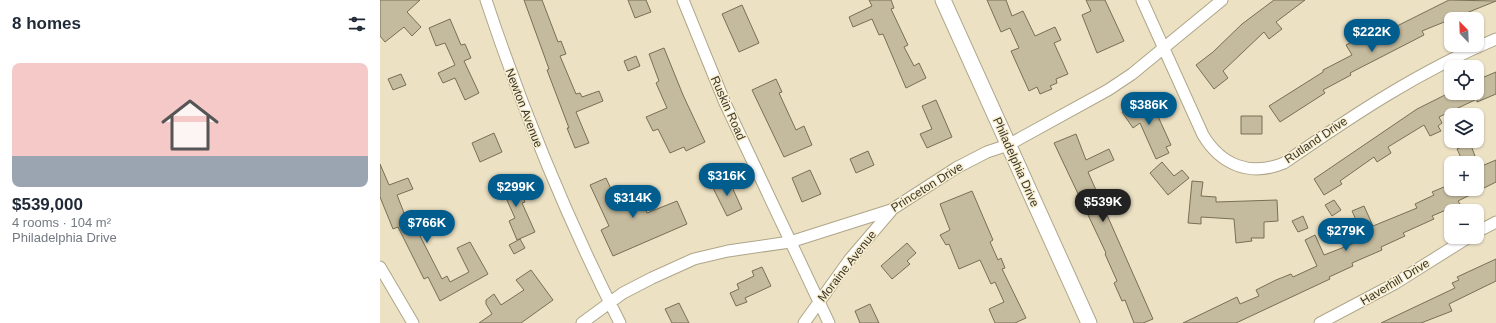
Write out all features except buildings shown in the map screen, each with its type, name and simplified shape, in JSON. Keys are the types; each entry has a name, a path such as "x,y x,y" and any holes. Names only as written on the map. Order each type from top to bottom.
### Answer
{"main road":[{"name":"Philadelphia Drive","path":"943,0 1089,323"}],"street":[{"name":"Newton Avenue","path":"486,0 506,61 543,157 576,233 620,323"},
{"name":"Ruskin Road","path":"683,0 725,103 829,323"},
{"name":"Rutland Drive","path":"1142,0 1203,135 1210,146 1221,157 1233,165 1258,169 1284,163 1386,94 1436,66 1496,39"},
{"name":"Princeton Drive","path":"582,323 623,293 652,278 694,260 728,251 790,242 891,210 956,168 987,152 1008,144 1102,94 1132,74 1222,0"},
{"name":"Moraine Avenue","path":"804,323 850,259 891,210"},
{"path":"1484,228 1496,222"},
{"name":"Haverhill Drive","path":"1320,323 1335,320 1457,244"},
{"path":"380,266 413,323"}]}
